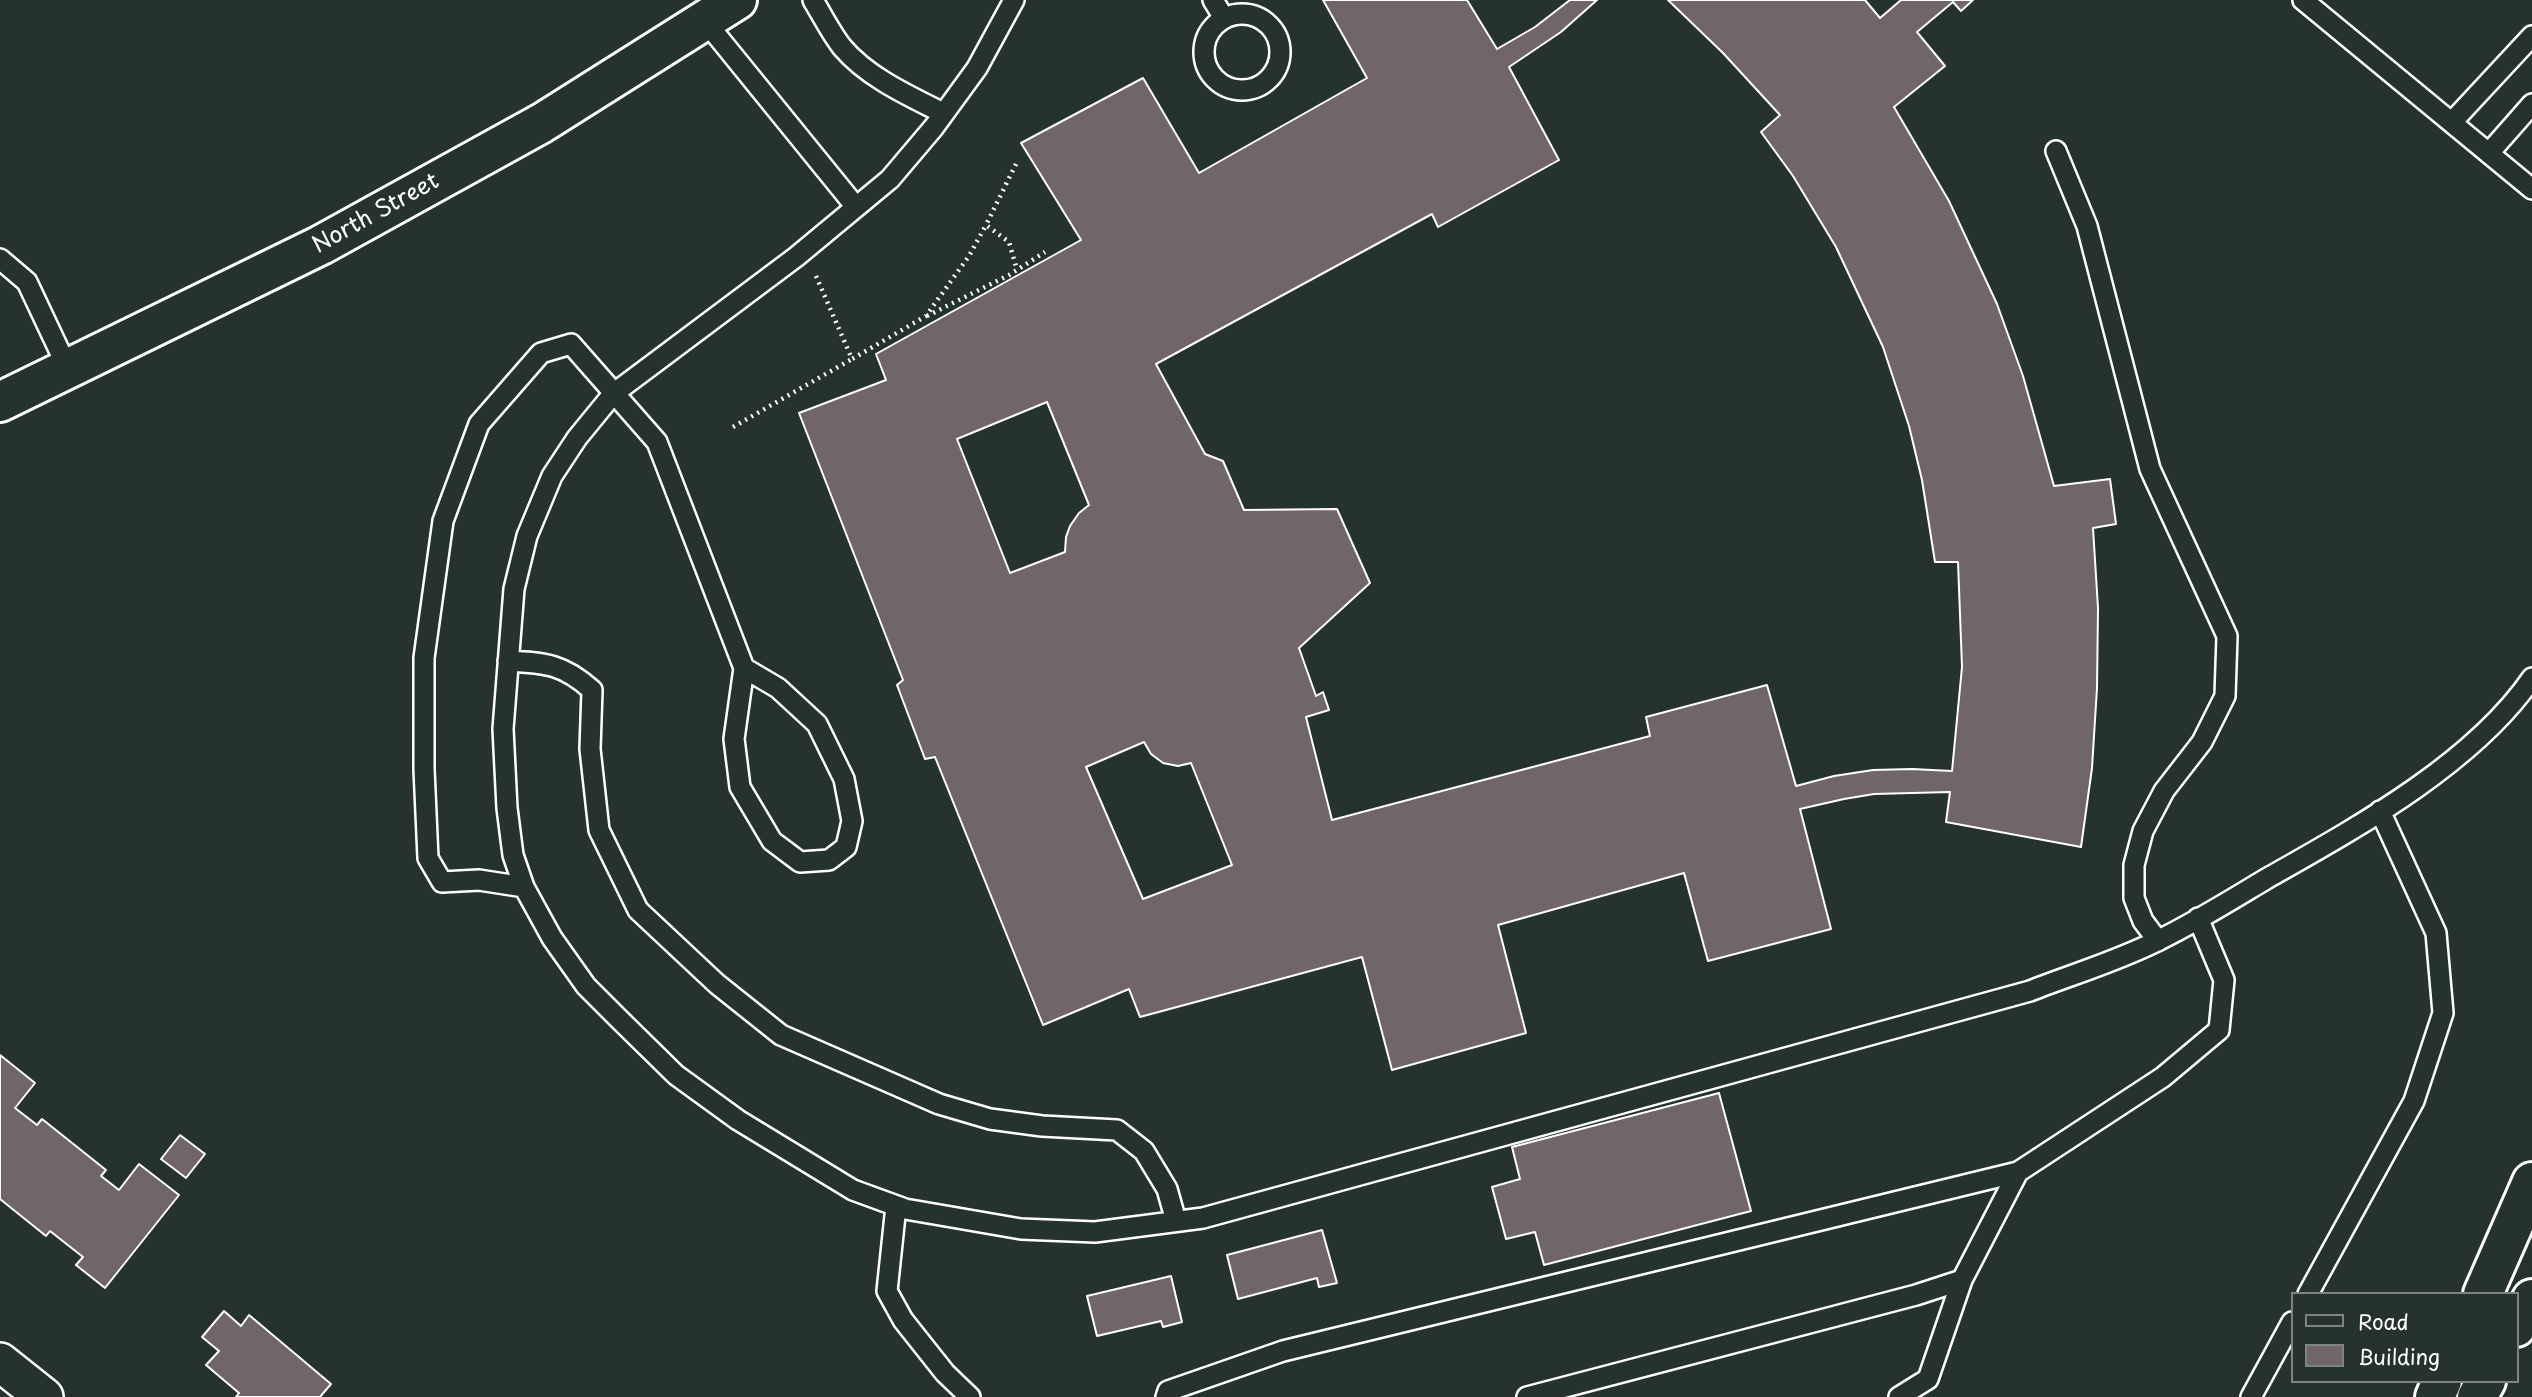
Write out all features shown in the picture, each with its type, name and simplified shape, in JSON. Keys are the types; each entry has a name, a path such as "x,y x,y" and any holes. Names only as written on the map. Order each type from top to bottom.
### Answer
{"main road":[{"name":"North Street","path":"0,402 321,245 542,123 737,0"},
{"path":"2484,1292 2532,1182"},
{"path":"2518,1324 2532,1300"}],"street":[{"path":"0,1362 44,1397"}],"lane":[{"path":"813,0 843,48 901,92 943,113"},
{"path":"1014,0 976,68 890,179 805,250 613,394 577,438 552,476 527,536 514,589 503,729 507,808 513,855 524,887 552,938 586,986 676,1075 738,1120 853,1190 896,1206 1021,1230 1095,1232 1176,1221 1216,1214 2030,991 2158,941 2318,850 2418,787 2480,735 2518,698 2532,678"},
{"path":"1213,0 1224,18"},
{"path":"2303,0 2532,189"},
{"path":"705,20 856,207"},
{"path":"2452,122 2532,36"},
{"path":"2489,153 2532,104"},
{"path":"2056,151 2087,226 2150,469 2227,636 2225,696 2202,742 2164,791 2143,831 2134,865 2134,898 2143,921 2158,941"},
{"path":"0,259 27,282 68,369"},
{"path":"524,887 478,880 442,882 428,858 424,769 424,658 443,522 479,424 541,354 571,344 657,442 744,668 734,739 740,787 772,841 800,862 829,860 846,846 852,821 844,779 817,724 778,688 744,668"},
{"path":"508,661 540,662 574,673 593,691 590,749 599,831 638,910 717,984 781,1035 939,1104 990,1119 1042,1126 1118,1130 1144,1151 1167,1189 1176,1221"},
{"path":"2309,1292 2414,1101 2443,1013 2436,933 2380,811"},
{"path":"1166,1397 1168,1391 1283,1351 2018,1172 2164,1077 2219,1030 2224,979 2198,918"},
{"path":"1899,1397 1928,1379 1962,1280 2018,1172"},
{"path":"896,1206 887,1291 903,1320 945,1373 970,1397"},
{"path":"1527,1397 1962,1280"},
{"path":"2251,1397 2290,1326"}],"path":[{"path":"926,316 970,256 1016,164"},
{"path":"986,225 1009,242 1017,270"},
{"path":"805,250 852,359"},
{"path":"733,427 926,316 1045,253"}],"building":[{"path":"1323,0 1467,0 1497,49 1535,27 1570,0 1597,0 1561,32 1509,67 1559,160 1438,227 1432,214 1156,364 1205,454 1223,461 1244,510 1337,509 1370,583 1299,648 1316,696 1323,692 1329,710 1306,717 1332,820 1650,736 1646,717 1767,685 1796,786 1873,770 1952,771 1962,667 1958,562 1935,562 1922,480 1909,426 1883,347 1836,247 1793,176 1761,132 1780,115 1723,53 1668,0 1865,0 1880,18 1901,0 1973,0 1961,11 1953,2 1917,32 1945,66 1894,107 1949,201 1997,304 2023,376 2054,486 2110,479 2116,524 2093,528 2098,608 2097,688 2092,768 2081,847 1946,822 1950,792 1874,794 1800,809 1831,929 1708,961 1684,873 1498,925 1526,1033 1392,1070 1362,957 1140,1017 1129,989 1043,1025 935,757 925,759 897,685 903,680 799,413 886,380 876,354 1081,240 1021,143 1143,78 1199,173 1367,78","holes":["1047,402 1089,505 1070,526 1065,552 1010,573 957,439","1144,742 1151,754 1163,763 1178,766 1191,763 1232,865 1143,899 1086,767"]},
{"path":"0,1055 35,1083 15,1108 37,1125 42,1119 106,1170 101,1176 119,1190 139,1164 179,1195 105,1288 76,1265 83,1257 50,1231 46,1236 0,1199"},
{"path":"1719,1093 1751,1211 1544,1265 1535,1232 1506,1239 1492,1187 1520,1179 1512,1147"},
{"path":"180,1135 205,1154 186,1178 161,1159"},
{"path":"1322,1230 1337,1283 1319,1287 1317,1278 1238,1299 1227,1255"},
{"path":"1171,1276 1182,1322 1163,1327 1161,1321 1097,1336 1087,1296"},
{"path":"224,1311 241,1326 249,1315 331,1384 320,1397 236,1397 239,1393 206,1365 219,1351 202,1337"}]}
